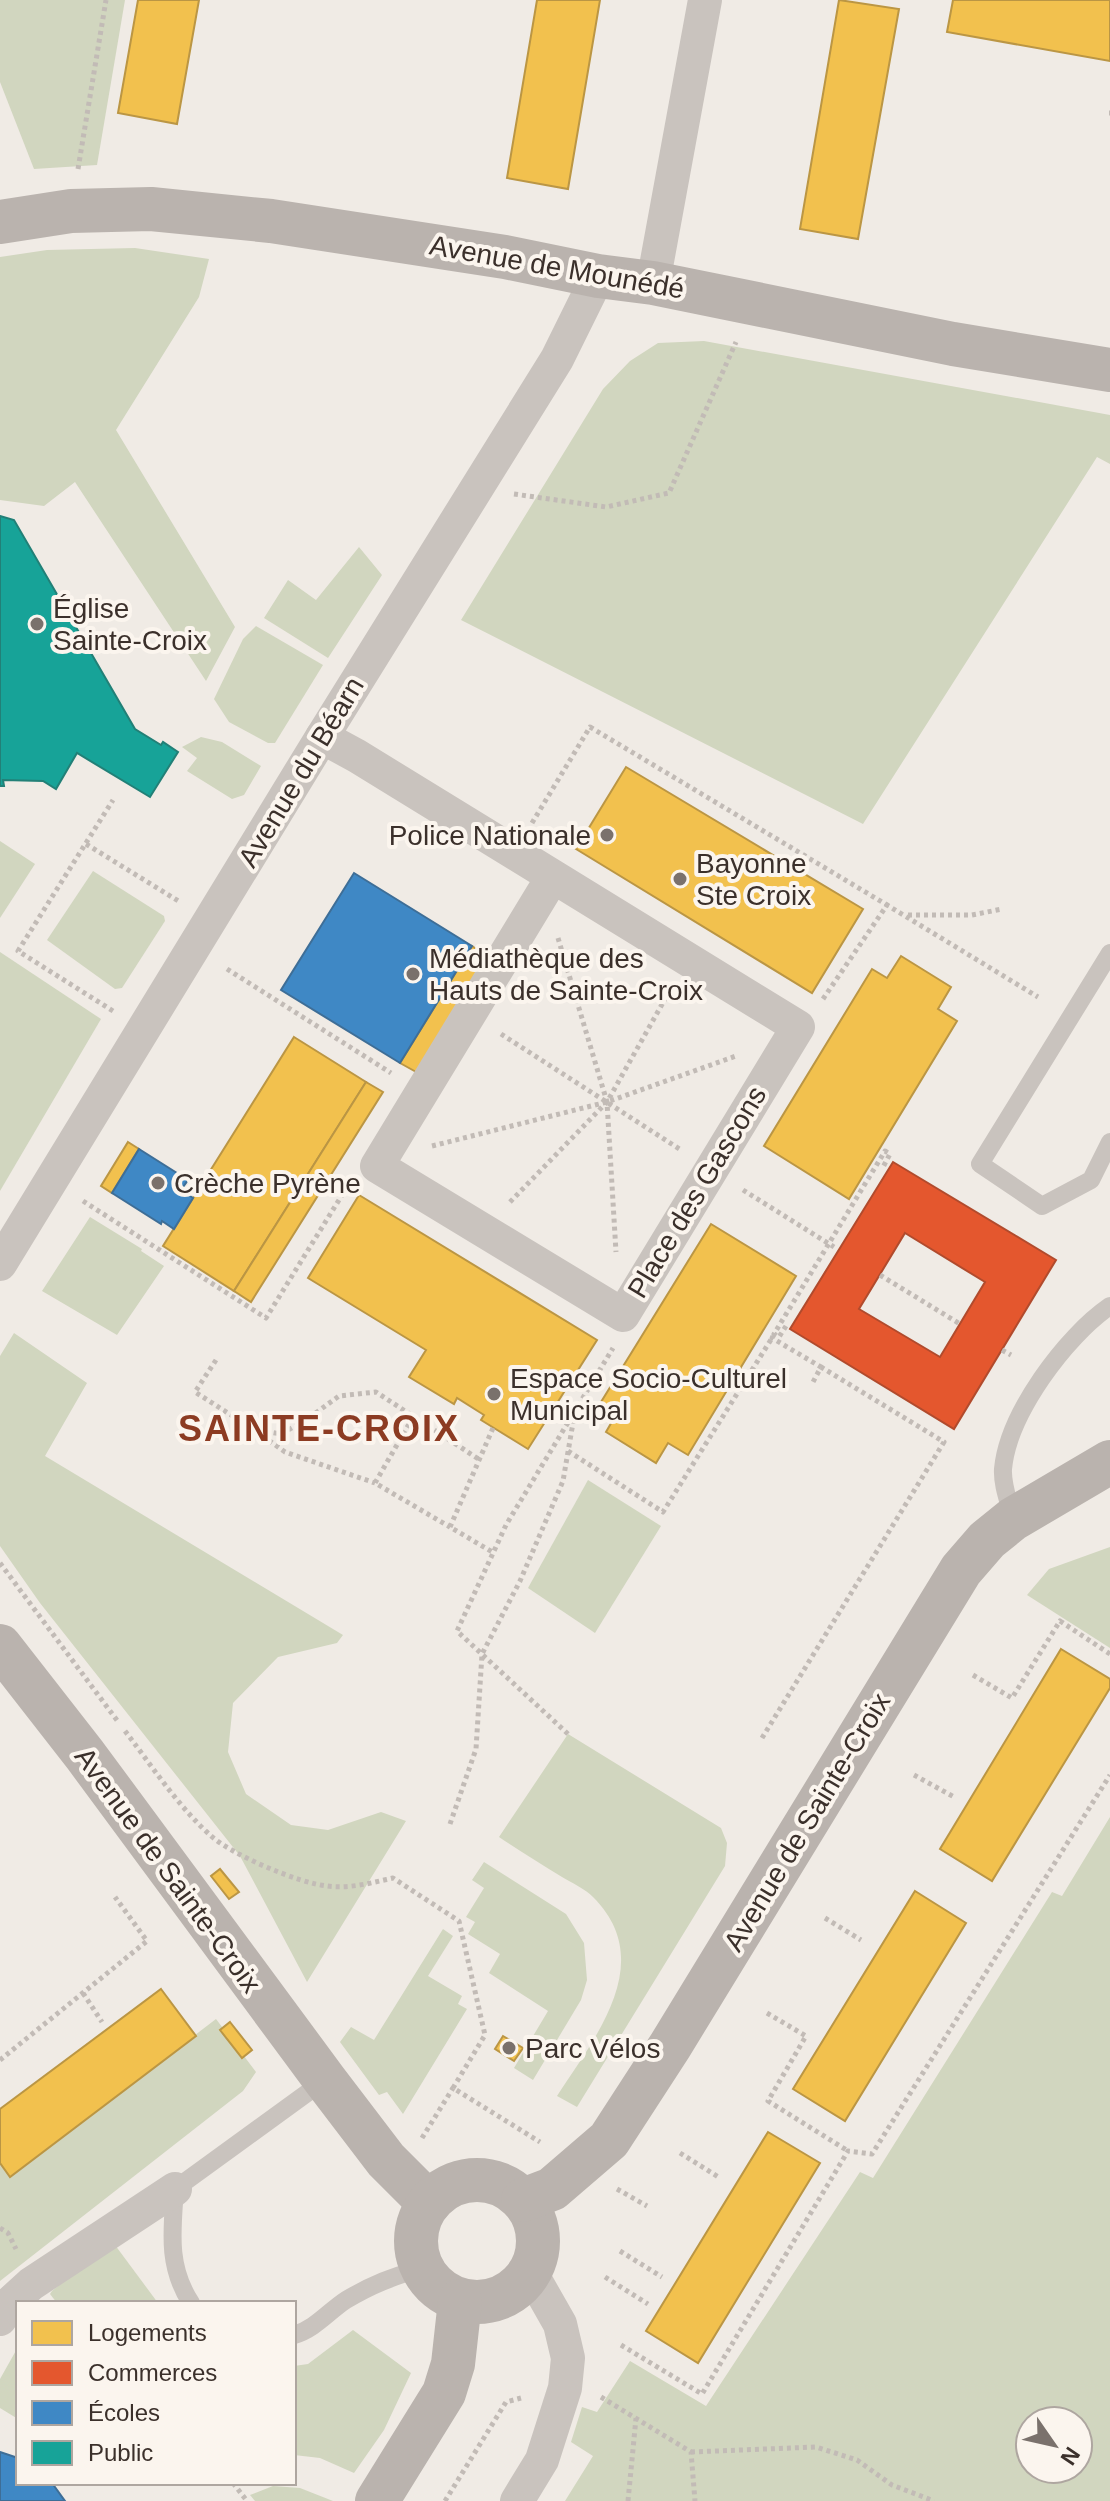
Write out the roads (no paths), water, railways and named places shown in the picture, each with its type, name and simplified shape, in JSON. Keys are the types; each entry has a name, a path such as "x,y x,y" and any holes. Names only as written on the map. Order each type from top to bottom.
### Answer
{"street":[{"path":"653,283 705,0"},
{"name":"Avenue de Mounédé","path":"0,222 71,211 151,209 271,221 653,283 953,344 1110,370"},
{"name":"Avenue du Béarn","path":"0,1264 557,359 598,276"},
{"path":"322,737 552,878"},
{"name":"Place des Gascons","path":"552,878 798,1027 726,1178 623,1315 377,1166 552,878"},
{"name":"Avenue de Sainte-Croix","path":"523,2200 552,2189 609,2140 670,2046 961,1570 987,1540 1013,1519 1110,1462"},
{"name":"Avenue de Sainte-Croix","path":"0,1646 85,1755 386,2160 429,2203"},
{"path":"486,2180 505,2186 523,2200 534,2216 539,2235 538,2255 531,2273 517,2289 500,2299 480,2304 460,2301 437,2289 422,2268 416,2252 420,2217 429,2203 445,2189 464,2181 486,2180"},
{"path":"0,2319 8,2305 31,2284 175,2189"},
{"path":"517,2501 542,2460 565,2388 568,2358 560,2324 531,2273"},
{"path":"377,2501 444,2393 453,2364 460,2301"}],"lane":[{"path":"1109,961 980,1164 1042,1206 1091,1180 1110,1142"},
{"path":"1013,1519 1003,1471 1008,1441 1059,1354 1095,1316 1110,1306"},
{"path":"190,2301 179,2285 171,2242 175,2189 325,2080"},
{"path":"296,2334 318,2323 342,2303 379,2281 422,2268"}],"place":[{"name":"Église Sainte-Croix","path":"37,624"},
{"name":"Police Nationale","path":"607,835"},
{"name":"Bayonne Ste Croix","path":"680,879"},
{"name":"Médiathèque des Hauts de Sainte-Croix","path":"413,974"},
{"name":"Crèche Pyrène","path":"158,1183"},
{"name":"Espace Socio-Culturel Municipal","path":"494,1394"},
{"name":"Parc Vélos","path":"509,2048"}],"district":[{"name":"SAINTE-CROIX","path":"319,1428"}]}
